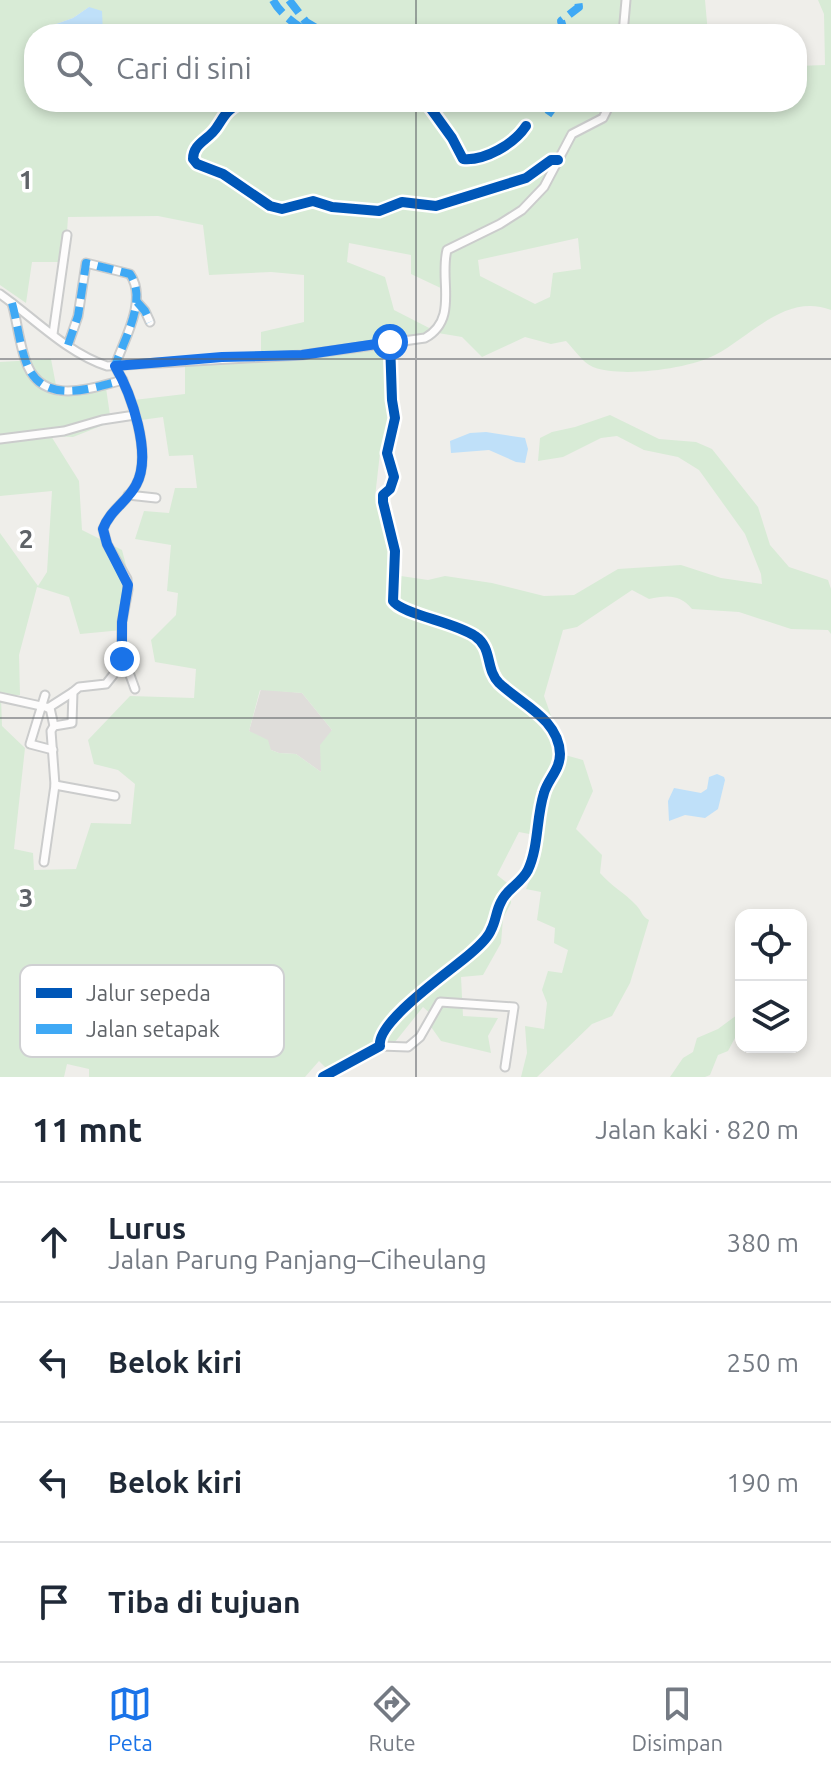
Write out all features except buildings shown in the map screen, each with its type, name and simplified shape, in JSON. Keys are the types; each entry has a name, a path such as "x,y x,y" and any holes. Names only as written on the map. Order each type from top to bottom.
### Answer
{"street":[{"path":"624,24 626,0"},
{"path":"0,294 95,362 115,366 222,357 302,355 425,338 439,327 445,313 447,250 522,210 544,187 572,134 603,118 606,112"},
{"path":"53,334 67,235"},
{"path":"45,707 79,687 106,684 119,669 122,659 122,622 128,585 107,544 103,529 112,511 137,484 140,470 141,448 135,415 115,366 137,302 137,289 130,274 86,263 78,316 68,345"},
{"path":"137,302 150,322"},
{"path":"12,303 24,356 31,372 40,381 53,389 77,392 123,380"},
{"path":"380,1046 382,1032 419,994 472,953 491,931 504,894 523,880 531,863 545,788 557,768 560,752 547,722 494,678 487,648 478,637 450,623 408,613 393,601 395,551 383,495 390,489 394,477 387,446 395,418 390,342"},
{"path":"0,439 64,431 135,415"},
{"path":"128,495 156,498"},
{"path":"122,659 135,689"},
{"path":"54,726 72,723 73,692"},
{"path":"45,695 45,707 30,744 53,750"},
{"path":"0,697 45,707 52,712 55,785 44,862"},
{"path":"55,785 115,796"},
{"path":"323,1077 380,1046 408,1047 420,1037 440,1002 514,1007 505,1067"}],"shaded area":[{"path":"261,689 302,693 332,730 321,772 296,754 271,750 249,731"}],"green space":[{"path":"0,0 705,0 707,24 100,24 89,7 73,18 56,24 24,24 24,112 807,112 807,66 825,65 824,14 818,0 831,0 831,310 815,306 799,307 770,319 703,360 637,372 593,367 566,341 551,344 525,337 482,357 462,337 438,333 387,343 393,420 380,453 375,497 394,575 428,580 445,576 492,583 544,596 574,595 618,569 681,565 721,578 762,584 745,534 699,470 678,457 644,450 617,436 601,438 563,457 538,461 540,438 610,415 659,439 696,442 712,449 758,507 770,545 789,567 828,580 831,589 831,634 828,630 791,629 739,612 692,609 678,598 649,599 632,590 577,627 563,630 544,696 565,755 583,760 593,791 576,829 602,855 600,873 649,920 630,983 612,1016 592,1024 537,1077 521,1077 527,1053 525,1026 544,1029 547,1003 542,990 548,971 562,973 568,950 554,943 555,928 537,920 541,892 526,889 537,862 540,836 519,832 497,875 511,886 511,903 503,918 501,943 483,975 461,977 463,1016 498,1018 488,1036 491,1053 441,1041 429,1024 433,1016 423,1007 395,1042 375,1048 332,1074 319,1061 305,1077 89,1077 89,1069 67,1064 64,1077 0,1077 0,533 38,586 47,572 52,491 0,496 0,362 51,359 58,396 105,381 111,422 73,437 51,436 79,481 82,530 122,550 132,588 122,630 80,634 69,597 37,587 19,655 20,695 1,697 2,726 25,748 14,849 33,853 34,870 76,869 91,823 131,824 135,784 118,770 94,764 88,740 130,696 194,698 196,669 155,662 151,640 176,615 178,593 167,591 171,545 135,539 144,511 169,513 175,488 197,488 193,455 169,456 163,417 141,420 134,400 185,394 185,356 261,351 261,332 304,322 304,275 271,272 209,275 203,225 158,216 68,217 65,262 32,262 26,303 0,285","holes":["578,238 581,269 553,273 550,297 535,304 480,276 478,260","349,243 411,255 411,274 447,291 437,332 394,310 385,277 347,262","260,690 302,693 332,730 320,745 321,772 296,754 271,750 268,740 249,731"]},
{"path":"735,1016 735,1038 728,1051 718,1055 710,1075 670,1077 683,1058 693,1052 697,1038 718,1029"}],"water":[{"path":"89,7 102,11 103,24 56,24 73,18"},
{"path":"486,432 525,438 528,449 525,463 489,450 451,453 450,441 470,433"},
{"path":"717,774 725,780 718,809 705,818 685,815 669,821 668,801 674,788 701,793 707,789 709,777"}],"marked path":[{"path":"273,0 296,24"},
{"path":"289,0 309,24"},
{"path":"562,24 561,21 579,7 578,0"},
{"path":"68,345 78,316 86,263 130,274 135,284 136,307 115,366"},
{"path":"137,302 150,322"},
{"path":"12,303 25,359 32,374 42,384 66,391 123,380"}],"cycle path":[{"path":"227,112 214,131 198,145 193,159 197,164 223,174 270,206 282,209 313,201 332,207 379,211 402,202 436,206 526,178 551,160 558,160"},
{"path":"433,112 463,159 498,150 526,126"},
{"path":"323,1077 380,1046 382,1036 402,1010 488,936 504,897 528,870 544,793 560,754 558,742 546,722 499,683 481,641 466,631 406,610 393,601 395,551 383,502 383,495 390,489 394,477 387,453 395,418 390,342"}],"route":[{"path":"122,659 122,622 128,585 107,544 103,529 107,517 137,484 141,448 135,415 115,366 222,357 302,355 390,342"}]}
